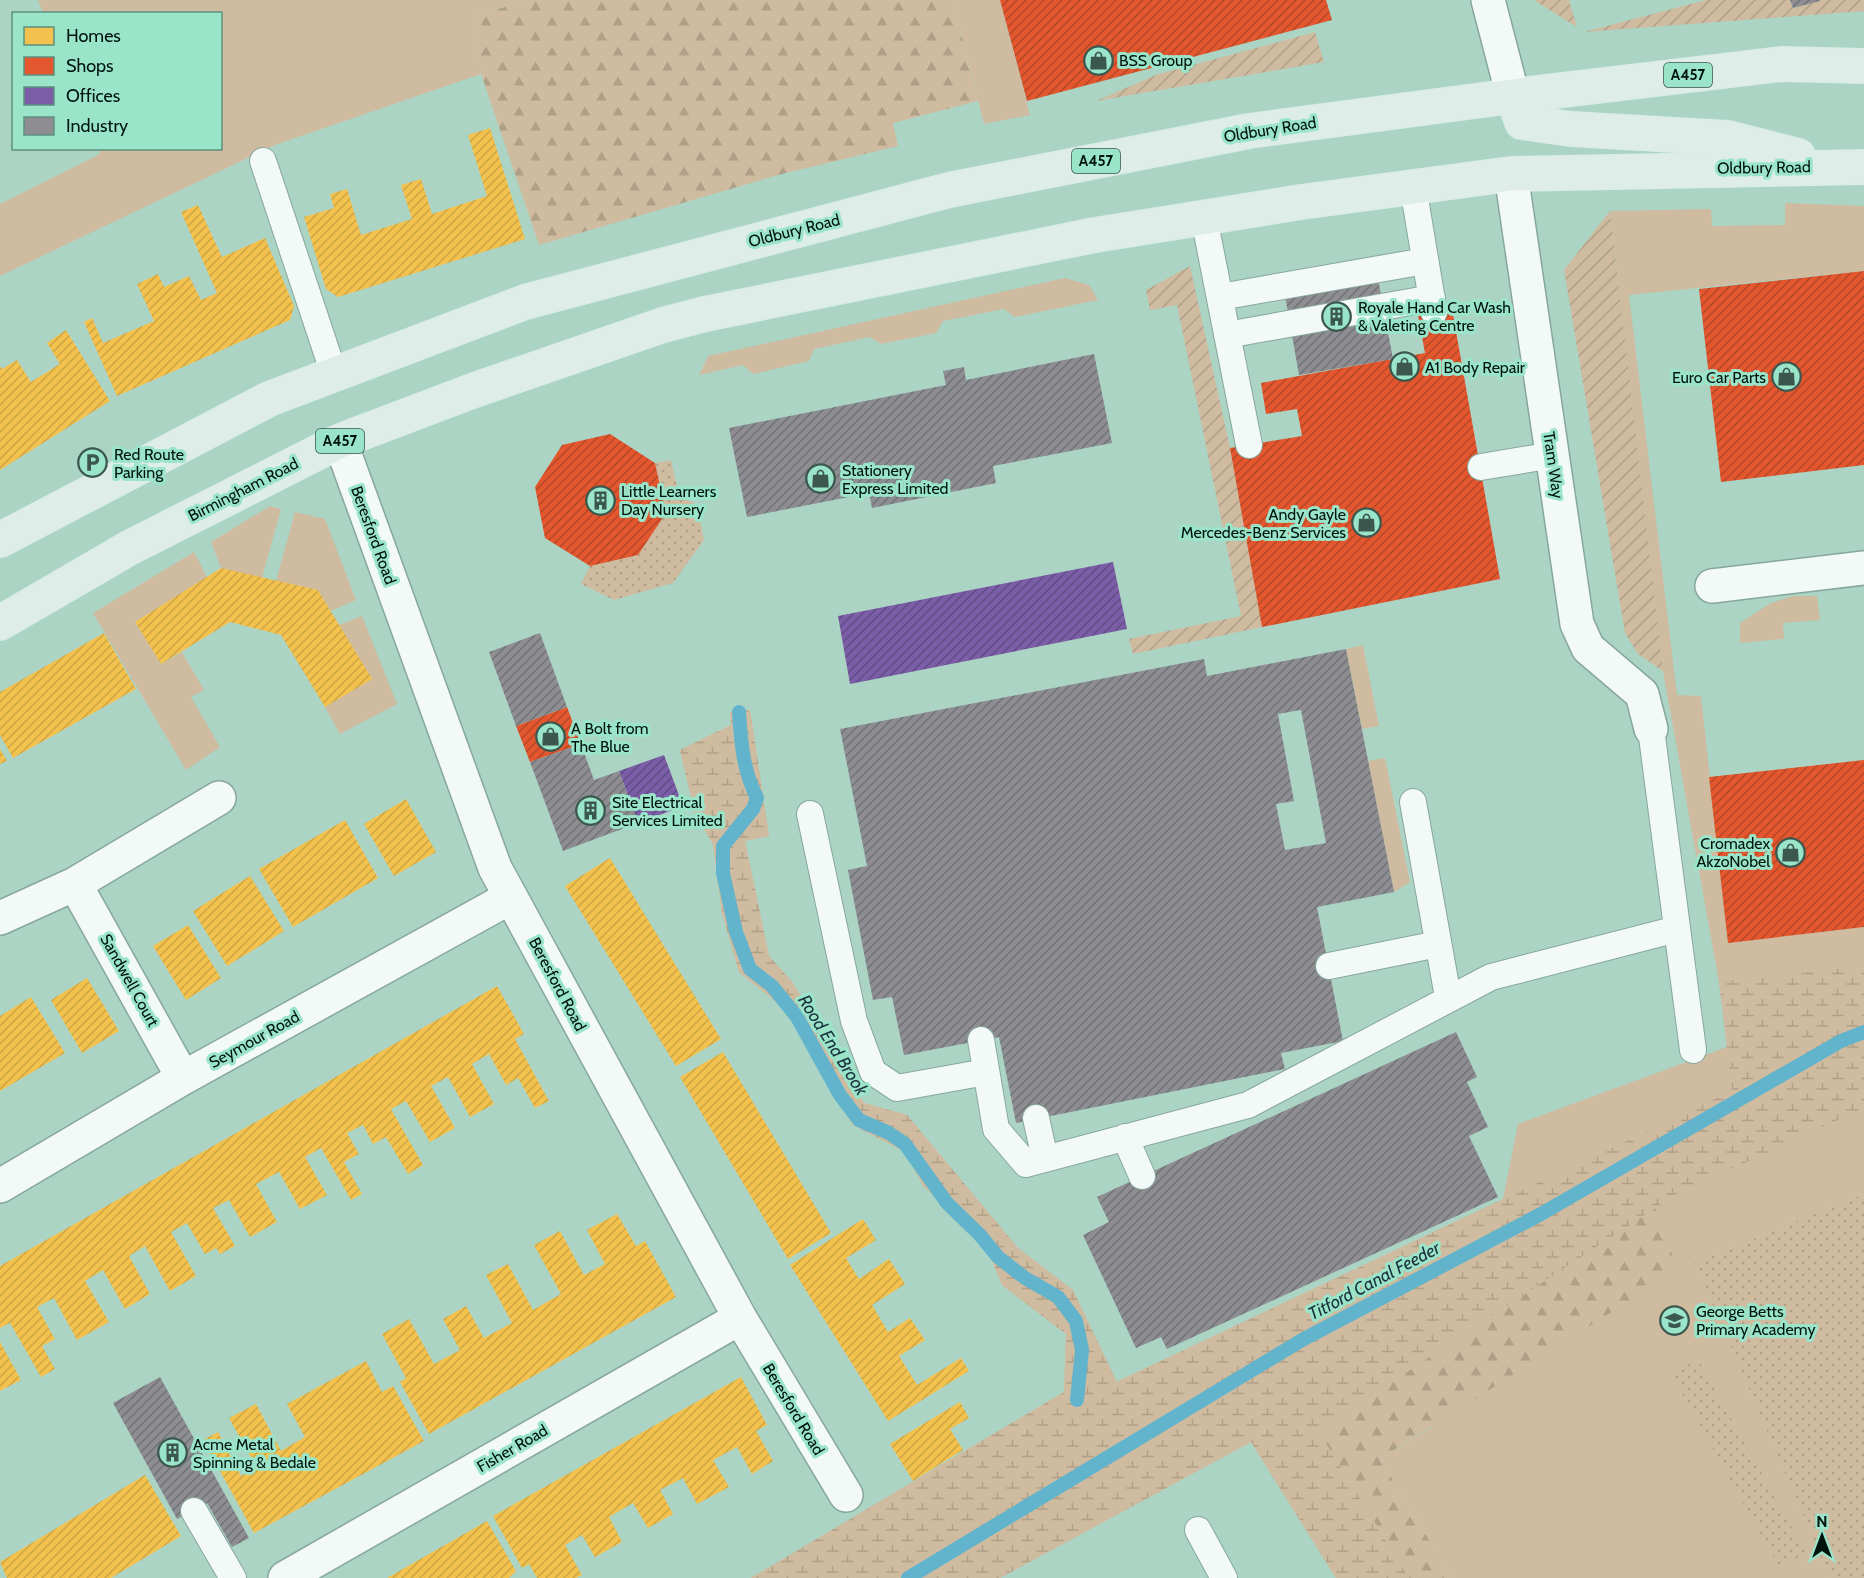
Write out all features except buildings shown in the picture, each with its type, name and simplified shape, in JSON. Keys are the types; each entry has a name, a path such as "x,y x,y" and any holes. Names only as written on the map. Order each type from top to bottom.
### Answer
{"main road":[{"name":"Oldbury Road","path":"334,374 525,302 949,190 1214,137 1512,96 1781,64 1864,66"},
{"path":"1512,96 1522,122 1571,129 1728,138 1849,166"},
{"name":"Oldbury Road","path":"705,314 1095,235 1511,174 1849,166"},
{"name":"Birmingham Road","path":"0,623 140,542 340,441 472,391 663,325 705,314"},
{"name":"A457","path":"0,540 269,399 334,374"}],"street":[{"path":"1488,0 1512,96"},
{"name":"Tram Way","path":"1511,174 1577,624 1588,648 1642,694 1651,729"},
{"name":"Beresford Road","path":"340,441 495,868 740,1318 846,1495"},
{"path":"1712,586 1864,568"},
{"path":"0,918 75,884 219,798"},
{"name":"Sandwell Court","path":"75,884 183,1078"},
{"name":"Seymour Road","path":"0,1186 183,1078 511,897"},
{"name":"Fisher Road","path":"285,1578 740,1318"}],"lane":[{"path":"263,161 334,374"},
{"path":"1227,334 1433,305 1413,187"},
{"path":"1204,218 1249,445"},
{"path":"1220,297 1425,261"},
{"path":"1480,467 1552,455"},
{"path":"1651,729 1693,1050"},
{"path":"1413,802 1448,997"},
{"path":"810,814 854,1021 873,1072 897,1088 986,1072"},
{"path":"981,1040 996,1129 1026,1164 1248,1105 1448,997 1491,977 1677,929"},
{"path":"1329,966 1438,944"},
{"path":"1036,1118 1045,1159"},
{"path":"1125,1137 1142,1176"},
{"path":"194,1511 233,1578"},
{"path":"1198,1530 1224,1578"}],"green space":[{"path":"38,0 526,0 475,17 481,74 275,145 0,276 0,204 100,154 98,150 222,150 222,12 43,12"},
{"path":"526,0 953,0 978,101 893,123 898,146 782,174 539,245 481,74 475,17"},
{"path":"953,0 1000,0 1030,115 984,124"},
{"path":"1535,0 1569,0 1577,27 1537,2"},
{"path":"1706,0 1790,0 1793,8 1822,0 1864,0 1864,11 1584,32"},
{"path":"1315,32 1324,62 1096,101 1156,75"},
{"path":"1785,203 1864,206 1864,271 1629,295 1677,695 1701,696 1728,942 1864,927 1864,1194 1695,1263 1830,1578 1452,1578 1380,1459 1432,1427 1318,1430 1409,1578 1336,1578 1251,1442 1000,1578 751,1578 1064,1392 1066,1334 1002,1285 984,1241 924,1187 905,1152 853,1125 785,1009 739,972 722,913 713,844 695,814 680,750 731,725 730,712 750,710 769,836 745,841 769,956 793,983 864,1103 907,1115 1018,1248 1073,1290 1116,1382 1503,1199 1518,1124 1727,1047 1719,982 1663,671 1610,211 1711,209 1712,226 1785,225"},
{"path":"1610,211 1663,671 1638,654 1625,633 1564,270"},
{"path":"1190,266 1230,448 1262,627 1133,654 1129,639 1241,616 1177,305 1150,310 1146,290"},
{"path":"1065,278 1089,285 1098,300 1015,317 1004,309 943,321 936,333 881,344 870,337 814,349 809,361 753,374 743,365 699,375 708,356"},
{"path":"671,460 679,495 697,505 704,540 673,583 614,600 581,584 590,566 638,555 666,513 655,463"},
{"path":"270,506 281,509 262,578 221,568 211,542"},
{"path":"295,512 325,519 356,600 331,611 318,590 276,581"},
{"path":"194,552 207,577 135,622 161,664 182,652 204,690 191,697 220,747 186,770 93,613"},
{"path":"1793,596 1817,596 1820,620 1783,623 1784,639 1740,643 1740,623 1771,603"},
{"path":"362,616 397,704 340,734 325,707 371,679 339,625"},
{"path":"1363,645 1379,726 1362,729 1346,649"},
{"path":"750,710 769,836 745,841 769,956 793,983 864,1103 907,1115 1018,1248 1073,1290 1117,1382 1732,1091 1719,982 1864,966 1864,1108 1675,1195 1318,1430 1409,1578 1336,1578 1251,1442 1000,1578 751,1578 1064,1392 1066,1334 1002,1285 984,1241 924,1187 905,1152 853,1125 785,1009 739,972 722,913 713,844 695,814 680,750 731,725 730,712"},
{"path":"1385,758 1410,882 1394,892 1368,761"},
{"path":"1864,1194 1864,1578 1830,1578 1695,1263"},
{"path":"1655,1208 1678,1270 1380,1459 1452,1578 1409,1578 1318,1431"},
{"path":"1698,1359 1806,1553 1779,1567 1671,1374"}],"waterway":[{"name":"Rood End Brook","path":"739,712 746,767 757,798 753,809 723,846 723,873 736,932 750,969 772,986 797,1017 840,1095 859,1120 889,1133 905,1144 947,1203 980,1235 998,1257 1025,1278 1058,1297 1076,1321 1082,1350 1077,1400"},
{"name":"Titford Canal Feeder","path":"908,1578 1302,1340 1541,1214 1841,1041 1864,1032"}],"place":[{"name":"BSS Group","path":"1098,60"},
{"name":"Royale Hand Car Wash & Valeting Centre","path":"1337,316"},
{"name":"A1 Body Repair","path":"1404,367"},
{"name":"Euro Car Parts","path":"1787,377"},
{"name":"Red Route Parking","path":"93,463"},
{"name":"Stationery Express Limited","path":"821,479"},
{"name":"Little Learners Day Nursery","path":"600,500"},
{"name":"Andy Gayle Mercedes-Benz Services","path":"1367,523"},
{"name":"A Bolt from The Blue","path":"550,737"},
{"name":"Site Electrical Services Limited","path":"591,811"},
{"name":"Cromadex AkzoNobel","path":"1791,852"},
{"name":"George Betts Primary Academy","path":"1675,1320"},
{"name":"Acme Metal Spinning & Bedale","path":"172,1453"}]}
